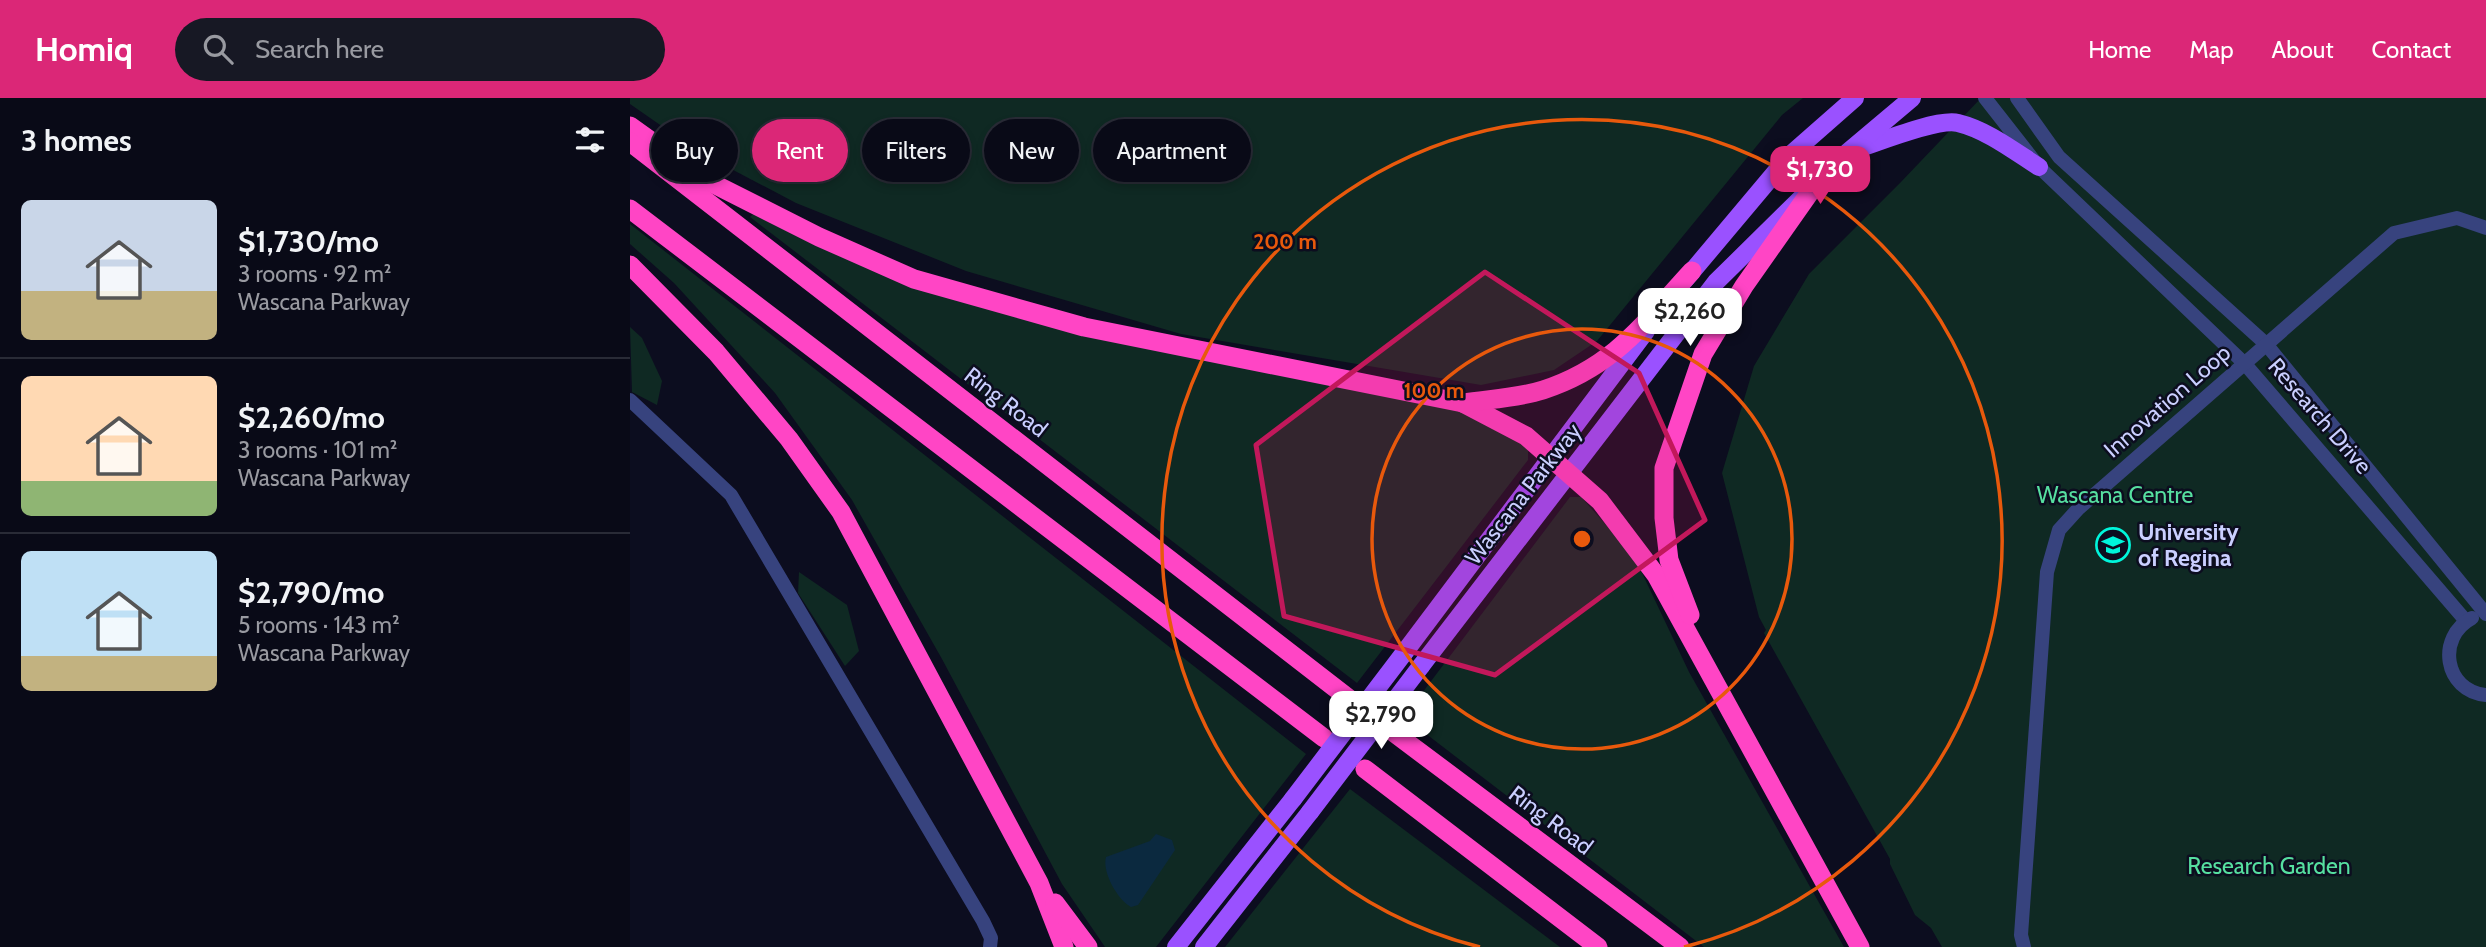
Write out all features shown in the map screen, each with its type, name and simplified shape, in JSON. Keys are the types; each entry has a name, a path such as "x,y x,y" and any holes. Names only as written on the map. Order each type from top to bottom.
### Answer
{"highway":[{"path":"630,126 704,179 819,237 914,279 1084,327 1463,402 1526,436 1601,501 1656,575 1860,947"},
{"name":"Ring Road","path":"630,142 1352,701"},
{"path":"1716,684 1669,560 1664,517 1664,468 1703,354 1744,286 1820,178"},
{"path":"630,209 1324,738"},
{"path":"630,265 716,352 789,439 841,512 1040,883 1065,947"},
{"path":"1463,402 1541,391 1593,369 1620,349 1692,271"},
{"name":"Ring Road","path":"1393,732 1680,947"},
{"path":"1365,769 1598,947"},
{"path":"1040,883 1088,947"}],"main road":[{"name":"Wascana Parkway","path":"1176,947 1293,799 1692,271 1789,156 1855,98"},
{"name":"Wascana Parkway","path":"1203,947 1310,812 1716,282 1820,178 1912,98"},
{"path":"1848,152 1927,127 1955,122 1984,132 2039,167"}],"street":[{"name":"Research Drive","path":"1984,98 2039,167 2245,364 2466,621 2486,614 2266,344 2059,156 2017,98"},
{"name":"Innovation Loop","path":"2024,947 2021,935 2047,572 2059,530 2078,509 2394,233 2457,218 2486,228"},
{"path":"630,400 731,495 983,921 991,938 990,947"},
{"path":"2466,621 2455,631 2448,650 2449,664 2465,688 2486,695"}],"highlighted area":[{"path":"1485,272 1639,373 1705,520 1495,675 1284,616 1256,445"}],"green space":[{"path":"630,98 1803,98 1782,115 1597,341 1554,370 1481,385 1181,334 966,271 796,203 756,182 848,182 848,119 752,119 752,180 738,173 738,119 652,119 630,104"},
{"name":"Wascana Centre","path":"1981,98 2486,98 2486,947 1942,947 1931,928 1915,915 1890,859 1764,633 1766,630 1759,617 1722,473 1754,366 1809,274"},
{"path":"755,212 923,289 1456,410 1494,423 1528,448 1528,460 1357,683 750,217"},
{"path":"630,224 1306,754 1156,947 1105,947 1062,884 942,659 852,500 775,393 674,283 630,244"},
{"path":"630,327 642,338 662,381 657,405 632,392"},
{"path":"1570,497 1581,497 1634,556 1689,672 1844,947 1704,947 1404,717"},
{"path":"799,572 847,605 859,651 845,666 798,593"},
{"path":"1350,789 1560,947 1225,947"}],"water":[{"path":"1156,834 1172,840 1175,850 1138,905 1131,907 1112,885 1106,870 1106,857 1150,841"}],"place":[{"name":"University of Regina","path":"2113,545"}],"park label":[{"name":"Research Garden","path":"2269,866"}]}
